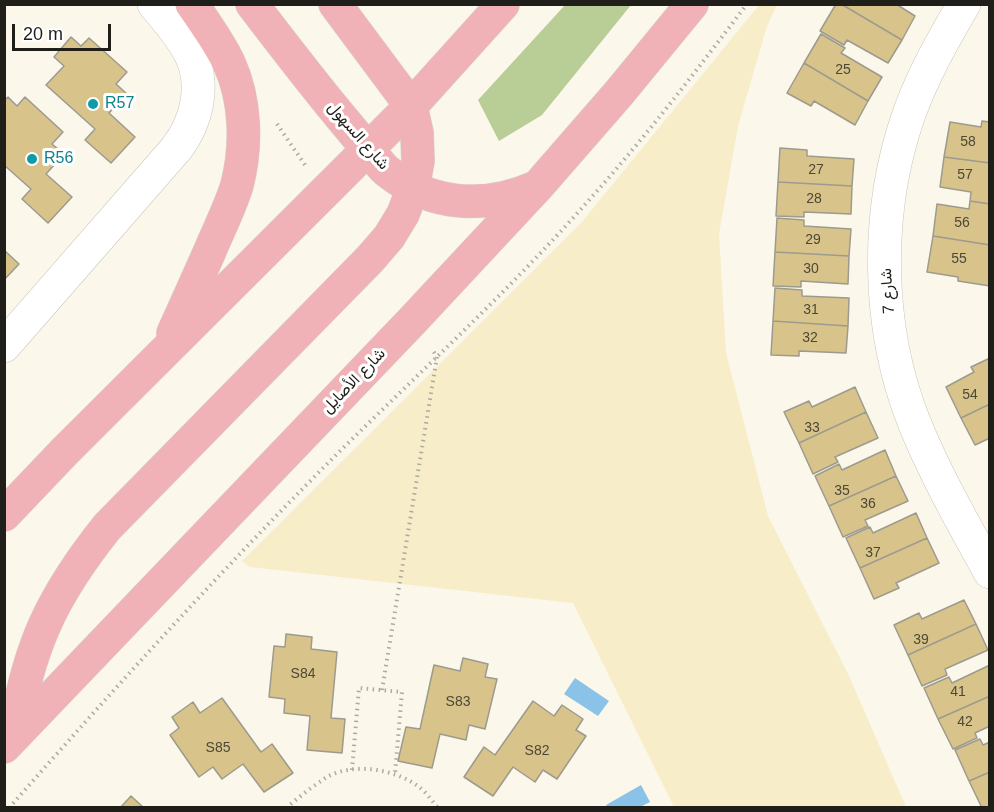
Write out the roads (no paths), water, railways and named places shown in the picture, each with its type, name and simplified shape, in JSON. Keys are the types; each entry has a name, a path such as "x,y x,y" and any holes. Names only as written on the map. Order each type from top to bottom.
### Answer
{"main road":[{"path":"165,351 227,212 237,185 242,158 243,130 240,97 230,64 192,4"},
{"name":"شارع السهول","path":"252,4 310,80 387,171 413,188 437,197 454,200 489,201 514,196 538,186"},
{"path":"9,741 29,661 61,590 82,557 107,527 389,237 403,214 413,188 418,161 417,133 411,106 335,4"},
{"path":"4,515 411,106 503,4"},
{"name":"شارع الأصايل","path":"9,741 412,321 538,186 692,4"}],"street":[{"path":"4,346 177,149 190,128 198,104 198,78 191,54 154,4"},
{"name":"شارع 7","path":"964,4 933,57 909,114 903,135 893,175 885,236 886,298 896,360 913,420 936,472 990,572"}],"water":[{"path":"575,678 609,701 598,716 564,694"},
{"path":"641,785 650,802 640,807 607,807 606,805"}],"place":[{"name":"R57","path":"93,104"},
{"name":"R56","path":"32,159"}]}
